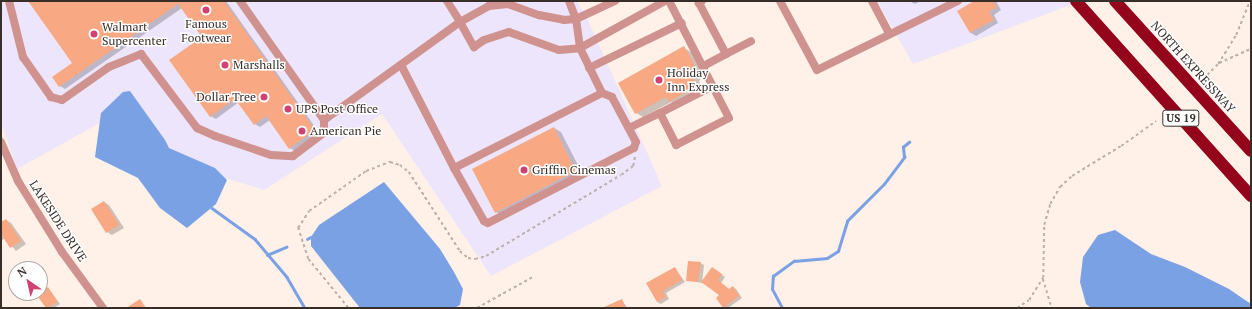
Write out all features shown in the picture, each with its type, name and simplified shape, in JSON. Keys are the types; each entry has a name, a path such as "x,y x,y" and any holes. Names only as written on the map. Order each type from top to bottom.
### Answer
{"highway":[{"name":"US 19","path":"1076,1 1251,196"},
{"name":"NORTH EXPRESSWAY","path":"1115,1 1251,152"}],"street":[{"path":"9,1 23,57 51,97 62,100 109,67 141,54 197,128 215,136 271,155 293,156 324,133 324,120 240,1"},
{"path":"447,1 474,47 484,40 510,32 559,50 580,48 665,1"},
{"path":"401,64 454,168 484,221 488,223 634,148 636,142 629,128 612,97 602,93 580,48 576,19 570,1"},
{"path":"324,120 460,22 489,6 507,2 539,15 564,20 576,19 615,1"},
{"path":"660,113 676,144 729,118 682,23 669,1"},
{"path":"780,1 817,70 889,33 958,1"},
{"path":"872,1 889,33"},
{"path":"699,2 726,54"},
{"path":"589,68 682,23"},
{"path":"703,66 751,41"},
{"path":"629,128 713,86"},
{"path":"454,168 602,93"},
{"name":"LAKESIDE DRIVE","path":"1,142 18,181 62,252 103,308"}],"path":[{"path":"1207,75 1218,64 1236,35 1250,1"},
{"path":"1218,64 1231,56 1251,49"},
{"path":"1052,308 1043,278 1044,225 1050,204 1058,191 1072,176 1121,146 1156,121"},
{"path":"348,308 308,259 298,228 309,211 366,171 390,162 404,168 460,250 468,258 475,259 486,256 630,170 635,161 634,148"},
{"path":"477,308 533,278"},
{"path":"1017,308 1028,300 1043,278"}],"shaded area":[{"path":"1,1 577,1 586,16 662,186 491,276 382,114 264,190 172,161 132,105 17,169 1,122"},
{"path":"877,1 1081,1 913,64"}],"water":[{"path":"130,91 165,140 169,148 215,168 227,180 216,204 187,228 160,208 138,178 95,157 101,113 123,92"},
{"path":"384,182 440,249 463,289 460,305 454,308 360,308 311,246 311,237 319,225"},
{"path":"1115,230 1151,254 1185,267 1229,289 1251,304 1251,308 1091,308 1086,304 1080,282 1083,257 1098,235"}],"building":[{"path":"28,1 224,1 315,130 289,149 266,116 254,125 235,99 210,117 169,60 202,37 178,4 59,87 52,77 72,63"},
{"path":"974,1 993,1 997,7 989,12 994,20 970,33 957,11"},
{"name":"Holiday Inn Express","path":"684,46 698,71 692,77 697,86 669,102 666,97 635,114 618,83"},
{"name":"Griffin Cinemas","path":"554,127 576,171 495,213 472,169"},
{"path":"104,201 119,225 106,233 91,209"},
{"path":"6,219 21,241 10,248 1,234 1,222"},
{"path":"688,261 701,262 698,282 686,281"},
{"path":"675,267 682,280 663,291 666,297 657,302 646,283"},
{"path":"712,267 722,274 718,280 729,289 733,286 739,296 723,308 716,298 719,295 701,282"},
{"path":"48,287 58,302 46,308 41,301 48,301"},
{"path":"140,299 146,308 126,308"},
{"path":"622,299 626,308 602,308"}],"waterway":[{"path":"782,308 772,289 773,276 794,261 827,258 838,251 847,221 884,184 904,157 903,147 909,142"},
{"path":"212,208 255,239 287,277 305,308"},
{"path":"307,239 311,237"},
{"path":"267,255 286,247"}],"place":[{"name":"Famous Footwear","path":"206,10"},
{"name":"Walmart Supercenter","path":"94,34"},
{"name":"Marshalls","path":"225,65"},
{"name":"Holiday Inn Express","path":"659,80"},
{"name":"Dollar Tree","path":"264,97"},
{"name":"UPS Post Office","path":"288,109"},
{"name":"American Pie","path":"302,131"},
{"name":"Griffin Cinemas","path":"524,170"}]}
